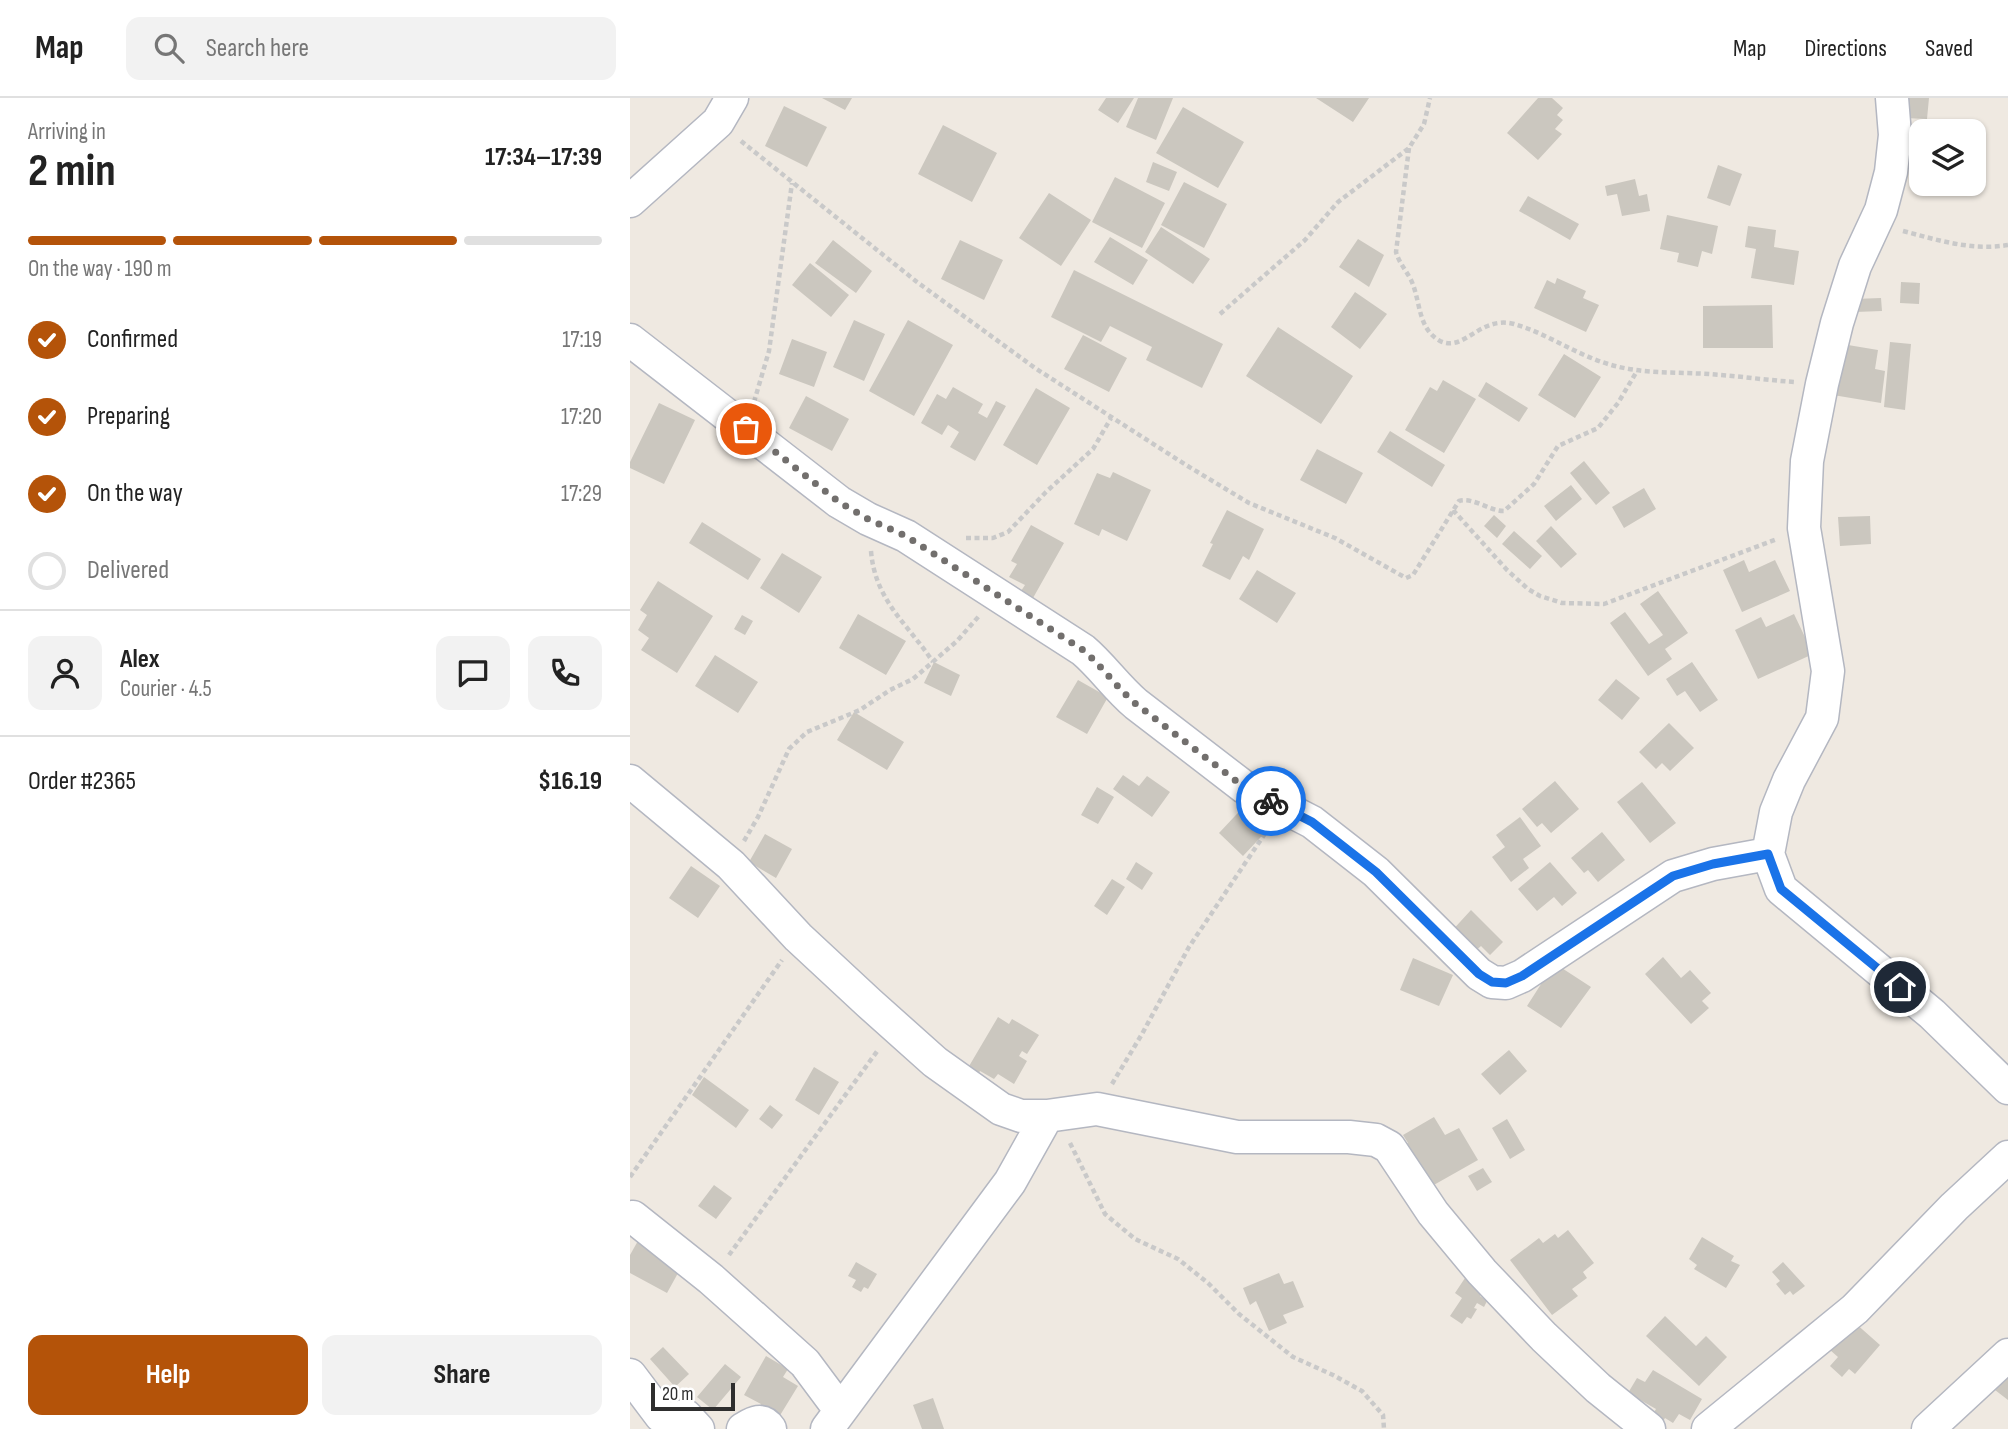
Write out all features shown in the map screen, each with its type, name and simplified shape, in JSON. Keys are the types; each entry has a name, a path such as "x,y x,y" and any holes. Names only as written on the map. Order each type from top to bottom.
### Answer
{"street":[{"path":"1892,98 1895,135 1891,172 1874,224 1855,266 1837,323 1807,461 1804,528 1828,671 1822,718 1789,780 1776,812 1768,854 1781,889 1932,1014 2008,1088"},
{"path":"630,201 725,110"},
{"path":"630,340 839,502 906,536 1083,650 1101,666 1125,695 1244,787 1312,822 1376,872 1479,974 1492,982 1506,983 1522,976 1673,876 1713,864 1768,854"},
{"path":"630,781 731,865 798,937 895,1027 935,1062 1001,1109 1021,1116 1047,1116 1097,1109 1237,1137 1349,1137 1376,1140 1389,1147 1433,1213 1482,1272 1598,1388 1649,1429"},
{"path":"631,1219 711,1279 805,1363 833,1419 1010,1182 1047,1116"},
{"path":"1708,1429 1855,1309 1954,1207 2008,1157"},
{"path":"1928,1429 2008,1355"},
{"path":"630,1375 661,1416 666,1419 686,1416 698,1429"},
{"path":"743,1429 754,1422 761,1422 770,1429"}],"path":[{"path":"1220,314 1305,240 1338,202 1409,148 1424,124 1430,98"},
{"path":"725,110 792,183 1035,368 1249,503 1335,538 1406,578 1413,575 1459,501 1465,499 1494,511 1504,511 1534,484 1558,446 1598,428 1618,403 1637,371"},
{"path":"1409,148 1396,252 1412,283 1422,320 1434,337 1451,344 1465,340 1479,328 1497,322 1515,324 1607,364 1637,371 1822,384"},
{"path":"746,429 769,351 792,183"},
{"path":"1874,224 1962,246 1987,248 2008,245"},
{"path":"962,538 993,538 1008,532 1093,449 1111,418"},
{"path":"1453,510 1507,570 1528,589 1562,603 1604,604 1804,528"},
{"path":"868,519 872,564 887,603 933,662"},
{"path":"731,865 758,817 789,749 807,732 859,710 913,678 972,626 994,591"},
{"path":"1097,1109 1189,947 1282,808"},
{"path":"630,1177 798,937"},
{"path":"711,1279 895,1027"},
{"path":"1047,1116 1073,1145 1105,1214 1135,1239 1178,1259 1208,1283 1238,1314 1293,1357 1362,1391 1383,1415 1384,1429"}],"building":[{"path":"822,98 852,98 845,110"},
{"path":"1106,98 1134,98 1118,123 1098,110"},
{"path":"1138,98 1173,98 1156,140 1126,127"},
{"path":"1316,98 1369,98 1353,122"},
{"path":"1538,98 1552,98 1563,108 1557,115 1563,120 1555,129 1562,134 1538,160 1507,133"},
{"path":"1907,98 1929,98 1927,119 1905,118"},
{"path":"784,106 827,127 807,167 765,146"},
{"path":"1183,107 1244,142 1218,188 1156,153"},
{"path":"943,125 997,153 972,202 918,174"},
{"path":"1153,162 1177,172 1169,191 1146,182"},
{"path":"1718,165 1742,174 1730,206 1707,198"},
{"path":"1115,177 1165,203 1142,248 1092,222"},
{"path":"1635,179 1639,196 1647,194 1650,211 1622,216 1617,194 1607,196 1605,186"},
{"path":"1184,182 1227,204 1204,248 1161,225"},
{"path":"1049,193 1091,220 1061,266 1019,238"},
{"path":"1528,196 1579,224 1570,240 1519,211"},
{"path":"1667,215 1718,226 1712,254 1702,251 1698,267 1677,262 1679,253 1660,249"},
{"path":"1748,226 1776,230 1774,247 1799,251 1794,285 1751,278 1756,249 1745,247"},
{"path":"1161,227 1210,259 1193,284 1145,252"},
{"path":"1110,237 1148,260 1133,285 1094,262"},
{"path":"1358,239 1384,255 1369,287 1339,267"},
{"path":"833,240 872,271 856,293 815,263"},
{"path":"960,240 1003,260 984,300 941,279"},
{"path":"810,263 849,295 831,317 792,285"},
{"path":"1074,270 1223,344 1202,388 1146,360 1152,347 1110,326 1101,342 1051,317"},
{"path":"1557,278 1586,291 1583,298 1599,305 1586,332 1534,308 1547,280 1555,284"},
{"path":"1901,282 1920,283 1919,304 1900,303"},
{"path":"1355,292 1387,314 1360,349 1331,327"},
{"path":"1881,298 1882,311 1855,312 1854,299"},
{"path":"1772,305 1773,348 1703,348 1703,306"},
{"path":"854,320 885,334 864,381 833,367"},
{"path":"908,320 953,345 914,416 869,391"},
{"path":"1278,327 1353,376 1321,424 1246,376"},
{"path":"1083,335 1127,358 1109,392 1064,369"},
{"path":"792,339 827,352 814,387 779,374"},
{"path":"1890,342 1911,344 1905,410 1884,407"},
{"path":"1836,343 1878,350 1875,369 1885,371 1881,403 1827,394"},
{"path":"1564,354 1601,377 1575,418 1538,395"},
{"path":"1443,380 1476,399 1444,453 1405,430 1430,387 1437,391"},
{"path":"1486,382 1528,408 1519,422 1478,396"},
{"path":"953,387 983,404 978,413 987,418 996,401 1006,406 975,461 950,447 959,432 948,425 942,435 921,423 937,394 946,399"},
{"path":"1036,388 1070,408 1037,465 1003,445"},
{"path":"806,396 849,419 832,451 789,428"},
{"path":"659,403 695,420 664,484 630,468 630,462"},
{"path":"1390,431 1445,465 1432,487 1377,452"},
{"path":"1317,449 1363,473 1346,504 1300,480"},
{"path":"1584,461 1610,493 1596,505 1570,473"},
{"path":"1113,472 1151,490 1127,541 1102,529 1099,536 1074,524 1097,473 1110,478"},
{"path":"1571,485 1582,499 1556,521 1544,506"},
{"path":"1644,488 1656,509 1624,528 1612,507"},
{"path":"1227,510 1264,529 1249,560 1243,556 1230,580 1202,566"},
{"path":"1494,515 1506,526 1497,538 1484,526"},
{"path":"1870,516 1871,544 1840,546 1838,517"},
{"path":"702,522 761,559 748,580 689,543"},
{"path":"1031,525 1064,543 1033,598 1021,591 1025,585 1009,577 1017,564 1011,561"},
{"path":"1551,526 1577,554 1561,568 1536,541"},
{"path":"1514,531 1542,556 1530,569 1502,544"},
{"path":"782,553 822,577 799,613 760,588"},
{"path":"1744,560 1749,572 1775,560 1790,591 1742,612 1723,570"},
{"path":"1257,570 1296,593 1277,623 1239,599"},
{"path":"658,581 713,616 677,673 641,650 649,638 638,630 647,615 640,610"},
{"path":"1658,591 1688,633 1665,649 1672,659 1648,676 1610,623 1625,612 1649,644 1663,635 1640,604"},
{"path":"858,614 906,641 886,675 839,648"},
{"path":"1794,614 1813,654 1758,679 1735,630 1761,617 1766,627"},
{"path":"742,615 753,621 745,635 734,629"},
{"path":"715,655 758,682 738,713 695,686"},
{"path":"934,662 960,675 951,696 924,683"},
{"path":"1692,662 1718,700 1700,712 1685,691 1677,696 1666,679"},
{"path":"1616,679 1640,698 1622,720 1598,700"},
{"path":"1078,680 1108,697 1087,734 1056,717"},
{"path":"854,712 904,742 887,770 837,740"},
{"path":"1669,723 1694,748 1670,771 1662,763 1656,769 1639,752"},
{"path":"1123,775 1139,786 1147,776 1170,792 1152,817 1113,789"},
{"path":"1555,781 1579,809 1551,833 1542,823 1537,827 1522,809"},
{"path":"1642,782 1676,823 1650,843 1617,802"},
{"path":"1097,787 1114,797 1098,824 1081,815"},
{"path":"1250,800 1274,823 1243,856 1219,833"},
{"path":"1520,817 1541,846 1523,859 1529,868 1511,882 1492,857 1505,847 1496,835"},
{"path":"1602,832 1625,860 1598,882 1588,870 1584,873 1571,858"},
{"path":"765,834 792,849 776,878 749,862"},
{"path":"1136,862 1153,873 1142,890 1126,879"},
{"path":"1550,862 1577,893 1562,906 1554,897 1537,911 1518,889"},
{"path":"691,866 720,886 698,918 669,898"},
{"path":"1112,879 1125,887 1107,915 1094,906"},
{"path":"1471,910 1503,942 1490,955 1481,946 1471,955 1449,934"},
{"path":"1663,957 1681,978 1690,970 1711,993 1702,1001 1709,1008 1691,1024 1645,974"},
{"path":"1413,958 1453,975 1439,1006 1400,990"},
{"path":"1551,961 1591,987 1561,1028 1527,1006 1543,981 1539,978"},
{"path":"998,1017 1009,1024 1012,1019 1039,1035 1027,1054 1022,1051 1019,1056 1027,1061 1014,1084 998,1074 994,1079 980,1071 975,1079 965,1073"},
{"path":"1509,1050 1527,1071 1500,1095 1481,1074"},
{"path":"814,1067 839,1082 819,1115 795,1100"},
{"path":"704,1077 749,1110 736,1128 692,1095"},
{"path":"770,1105 783,1115 772,1129 759,1119"},
{"path":"1434,1117 1445,1135 1459,1128 1478,1160 1432,1186 1399,1148 1408,1143 1403,1135"},
{"path":"1507,1119 1525,1150 1510,1159 1492,1128"},
{"path":"1483,1168 1492,1182 1477,1191 1468,1176"},
{"path":"714,1185 732,1198 716,1219 698,1206"},
{"path":"1568,1230 1594,1263 1583,1272 1587,1278 1572,1289 1578,1296 1552,1315 1510,1260 1539,1238 1543,1243 1555,1234 1558,1238"},
{"path":"1702,1237 1734,1256 1731,1261 1740,1265 1726,1288 1694,1269 1697,1265 1689,1259"},
{"path":"639,1239 683,1264 667,1293 630,1273 630,1255"},
{"path":"856,1262 877,1274 868,1289 864,1287 861,1292 852,1287 856,1280 848,1276"},
{"path":"1783,1262 1805,1286 1793,1295 1790,1291 1785,1295 1776,1284 1780,1281 1772,1272"},
{"path":"1279,1273 1284,1284 1293,1281 1304,1307 1283,1315 1287,1323 1269,1331 1256,1301 1250,1305 1243,1288"},
{"path":"1465,1278 1483,1290 1480,1296 1487,1301 1484,1307 1477,1303 1474,1308 1477,1309 1471,1319 1467,1317 1462,1324 1450,1316 1462,1298 1455,1293"},
{"path":"1665,1316 1696,1346 1706,1336 1727,1357 1699,1386 1646,1336"},
{"path":"1854,1322 1880,1345 1855,1374 1849,1369 1842,1377 1830,1366 1838,1357 1830,1350"},
{"path":"663,1347 689,1374 675,1387 650,1359"},
{"path":"766,1356 788,1369 783,1377 798,1386 779,1417 755,1415 761,1404 744,1395"},
{"path":"725,1364 741,1377 713,1410 697,1397"},
{"path":"1653,1370 1702,1399 1690,1420 1679,1414 1673,1423 1665,1418 1662,1423 1651,1417 1656,1409 1628,1393 1637,1378 1645,1382"},
{"path":"2008,1371 2008,1400 1995,1390"},
{"path":"933,1398 944,1429 922,1429 913,1405"}],"way so far":[{"path":"746,429 839,502 906,536 1083,650 1136,704 1244,787 1271,801"}],"route":[{"path":"1271,801 1312,822 1376,872 1438,936 1479,974 1492,982 1506,983 1522,976 1673,876 1713,864 1768,854 1781,889 1900,987"}]}
